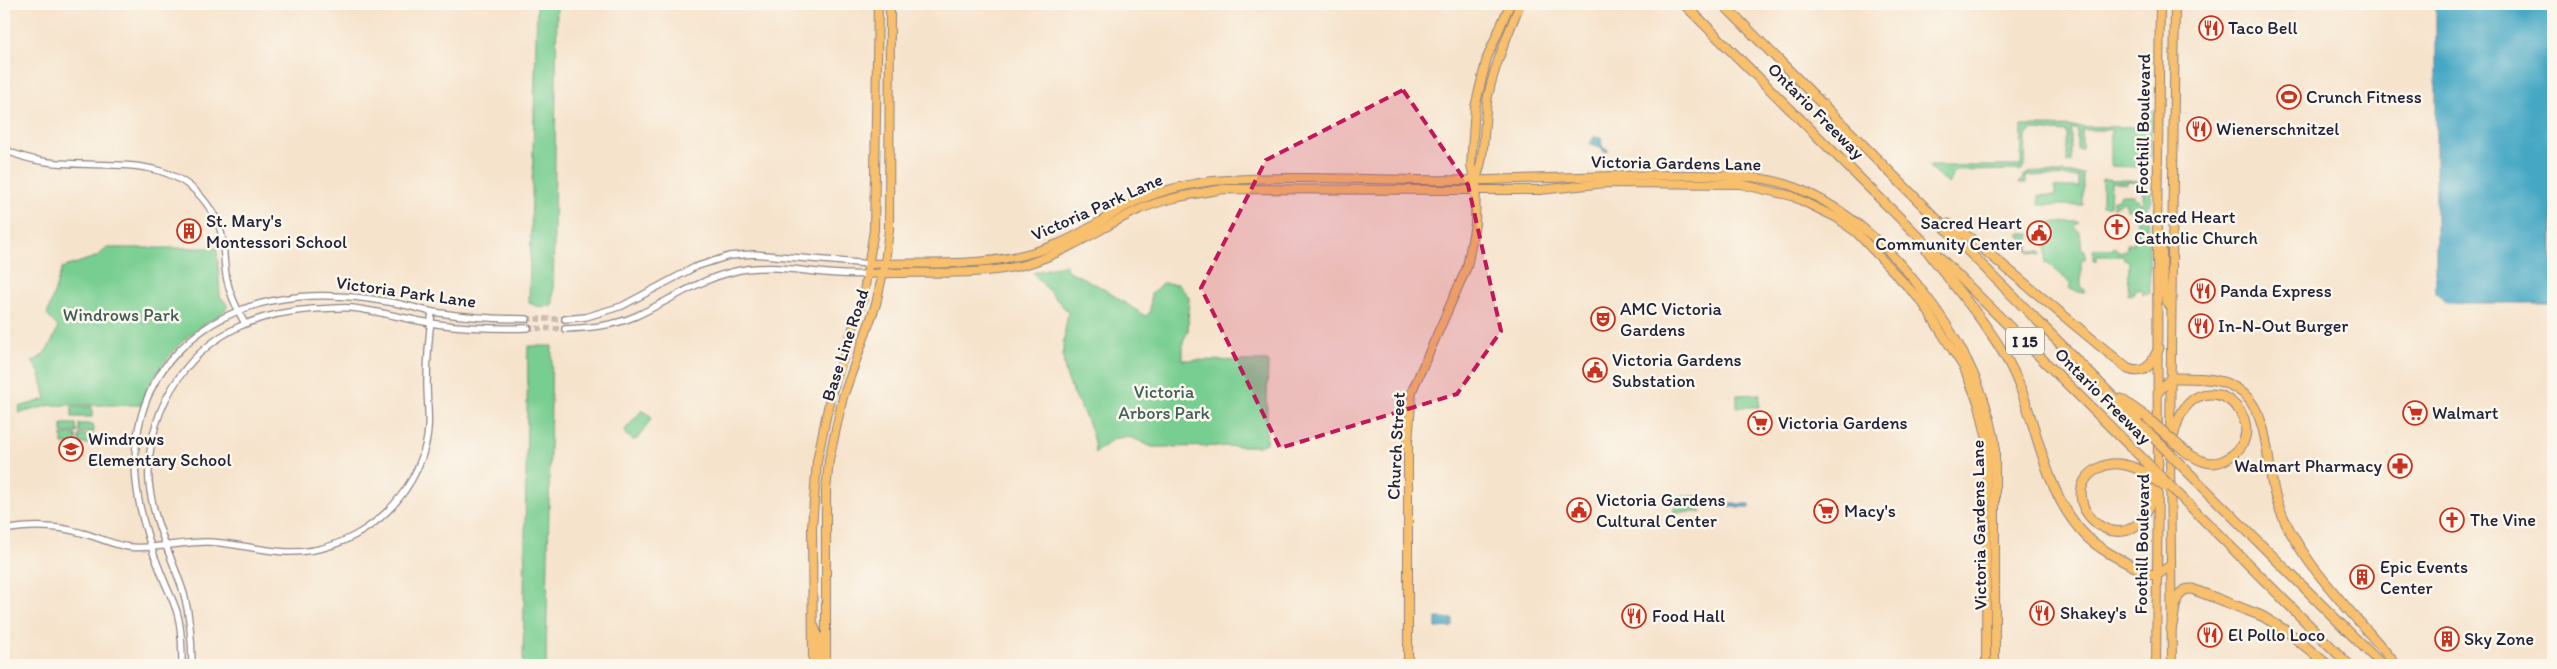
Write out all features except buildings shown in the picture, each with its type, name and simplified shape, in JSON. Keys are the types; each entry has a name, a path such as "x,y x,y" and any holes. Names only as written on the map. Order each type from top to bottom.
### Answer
{"highway":[{"name":"Ontario Freeway","path":"1684,4 1906,222 2349,665"},
{"name":"Ontario Freeway","path":"1723,4 1932,213 2100,385 2382,665"},
{"path":"1932,213 1970,238 2128,369 2138,372 2145,370 2150,366 2159,348"},
{"path":"1906,222 1992,334 2006,358 2026,401 2056,492 2071,518 2088,538 2148,574 2157,575 2170,566"},
{"path":"2159,391 2171,378 2203,378 2224,383 2244,394 2252,404 2262,429 2275,494 2286,523 2300,547 2320,574 2396,665"},
{"path":"2100,385 2146,416 2186,452 2200,462 2224,461 2235,454 2244,440 2245,422 2238,408 2220,396 2211,394 2192,400 2182,410 2170,448"},
{"path":"2158,463 2149,507 2137,524 2128,529 2113,531 2100,527 2089,518 2083,506 2082,492 2086,480 2094,470 2116,463 2142,471 2184,500"},
{"path":"2171,629 2176,615 2178,595 2182,590 2192,588 2262,616 2285,630 2328,665"}],"main road":[{"name":"Base Line Road","path":"813,665 812,527 816,462 830,398 856,323 868,274 876,211 878,4"},
{"name":"Base Line Road","path":"826,665 825,510 828,467 838,414 871,324 885,263 890,207 890,4"},
{"name":"Church Street","path":"1408,665 1410,405 1416,379 1467,268 1475,224 1476,190 1471,166 1476,98 1487,58 1510,4"},
{"name":"Church Street","path":"1475,180 1481,170 1485,115 1497,60 1520,4"},
{"name":"Foothill Boulevard","path":"2156,665 2159,391 2157,231 2160,4"},
{"name":"Foothill Boulevard","path":"2172,665 2170,448 2175,4"},
{"name":"Victoria Gardens Lane","path":"1475,180 1545,179 1620,174 1733,176 1771,180 1796,188 1824,201 1844,212 1873,236 1911,276 1954,335 1981,386 1995,441 1995,665"},
{"name":"Victoria Park Lane","path":"870,264 957,264 984,262 1025,254 1071,238 1126,206 1149,196 1213,180 1475,180"},
{"name":"Victoria Gardens Lane","path":"1476,190 1540,190 1606,182 1740,184 1777,191 1813,204 1858,233 1922,302 1964,368 1979,405 1987,440 1986,665"},
{"path":"1777,191 1781,188 1824,201"},
{"name":"Victoria Park Lane","path":"868,274 968,272 1004,269 1026,264 1066,249 1142,209 1186,195 1224,189 1476,190"},
{"path":"2157,231 2164,256 2165,299 2172,307"},
{"path":"812,622 819,638 820,665"}],"street":[{"path":"4,149 22,158 56,165 144,166 161,170 190,186 204,199 218,223 225,250 227,280 244,322"},
{"name":"Victoria Park Lane","path":"565,320 586,317 614,309 695,267 729,256 753,254 870,264"},
{"name":"Victoria Park Lane","path":"565,329 589,328 628,318 701,280 733,271 753,268 814,273 868,274"},
{"name":"Victoria Park Lane","path":"182,665 179,619 151,546 138,500 135,470 137,432 147,398 161,371 181,348 208,326 238,311 271,300 320,295 388,302 432,312 490,319 527,319"},
{"name":"Victoria Park Lane","path":"192,665 190,628 185,602 164,544 152,500 149,468 154,430 161,411 174,384 201,353 216,338 244,322 290,312 343,308 430,323 482,329 528,328"},
{"path":"4,530 56,526 122,546 151,546 186,541 211,542 289,552 317,549 340,542 364,530 394,507 412,478 425,448 429,406 427,359 432,312"}],"highlighted area":[{"path":"1403,90 1468,185 1501,331 1457,394 1280,448 1201,288 1266,160"}],"green space":[{"path":"537,4 557,4 553,306 539,307 529,303"},
{"path":"2147,107 2153,112 2151,157 2145,163 2143,160 2137,167 2111,166 2111,132 2113,130 2082,130 2082,149 2077,149 2077,129 2071,129 2071,162 2067,162 2067,132 2031,130 2026,136 2025,164 2022,170 1955,171 1948,184 1928,166 2021,166 2022,126 2147,127"},
{"path":"2031,172 2083,174 2083,205 2039,205 2039,195 2055,196 2055,187 2079,187 2079,177 2026,176 2026,183 2019,183 2025,175"},
{"path":"2102,179 2144,181 2147,191 2151,190 2151,200 2148,208 2150,293 2142,294 2141,289 2135,289 2133,294 2128,295 2129,261 2124,260 2123,256 2097,256 2097,260 2093,260 2093,249 2112,249 2114,246 2120,252 2124,252 2127,248 2126,244 2134,244 2134,236 2138,228 2136,218 2134,218 2134,210 2127,210 2125,202 2121,202 2113,208 2113,199 2119,199 2119,195 2134,195 2141,205 2143,201 2142,192 2136,182 2127,182 2127,184 2111,182 2110,206 2102,206"},
{"path":"2048,222 2079,222 2074,227 2080,232 2082,250 2085,250 2085,259 2081,261 2081,288 2085,290 2083,293 2069,289 2071,284 2048,263 2045,264"},
{"path":"2019,234 2030,234 2029,251"},
{"name":"Windrows Park","path":"107,248 217,248 220,296 228,306 218,316 188,336 171,353 151,383 141,405 51,405 20,413 19,407 46,399 40,374 32,361 45,352 58,327 47,315 62,268 98,256"},
{"path":"2041,252 2041,255 2030,253"},
{"name":"Victoria Arbors Park","path":"1065,264 1067,270 1099,286 1145,316 1150,313 1151,294 1162,283 1178,284 1189,297 1188,331 1183,341 1183,360 1268,361 1266,443 1259,446 1152,447 1133,438 1123,437 1113,439 1095,453 1091,432 1064,366 1064,343 1068,312 1033,273"},
{"path":"528,346 552,346 546,665 523,665"},
{"path":"1760,394 1759,407 1737,407 1737,395"},
{"path":"72,407 92,407 92,417 72,417"},
{"path":"642,410 650,415 651,419 637,439 633,440 625,434 625,430"},
{"path":"62,424 76,424 77,433 62,433"},
{"path":"79,424 93,424 94,432 79,433"},
{"path":"62,435 76,435 77,444 62,444"},
{"path":"79,435 94,435 94,444 79,444"},
{"path":"1693,496 1702,498 1698,505 1702,512 1673,512 1676,505 1673,497"}],"water":[{"path":"2436,4 2553,4 2553,303 2446,303 2436,293"},
{"path":"1594,137 1601,137 1602,147 1609,151 1604,152 1598,146 1590,144"},
{"path":"1713,504 1750,504 1750,507 1713,507"},
{"path":"1436,618 1452,619 1452,627 1436,628"}],"tunnel":[{"path":"527,319 565,319"},
{"path":"528,328 565,329"}],"place":[{"name":"Taco Bell","path":"2211,28"},
{"name":"Crunch Fitness","path":"2289,97"},
{"name":"Wienerschnitzel","path":"2199,129"},
{"name":"Sacred Heart Catholic Church","path":"2117,227"},
{"name":"St. Mary's Montessori School","path":"189,231"},
{"name":"Sacred Heart Community Center","path":"2039,233"},
{"name":"Panda Express","path":"2203,291"},
{"name":"AMC Victoria Gardens","path":"1603,319"},
{"name":"In-N-Out Burger","path":"2201,326"},
{"name":"Victoria Gardens Substation","path":"1595,370"},
{"name":"Walmart","path":"2415,413"},
{"name":"Victoria Gardens","path":"1760,423"},
{"name":"Windrows Elementary School","path":"71,449"},
{"name":"Walmart Pharmacy","path":"2400,466"},
{"name":"Victoria Gardens Cultural Center","path":"1579,510"},
{"name":"Macy's","path":"1826,511"},
{"name":"The Vine","path":"2452,520"},
{"name":"Epic Events Center","path":"2362,577"},
{"name":"Shakey's","path":"2042,613"},
{"name":"Food Hall","path":"1634,616"},
{"name":"El Pollo Loco","path":"2210,635"},
{"name":"Sky Zone","path":"2447,639"}]}
